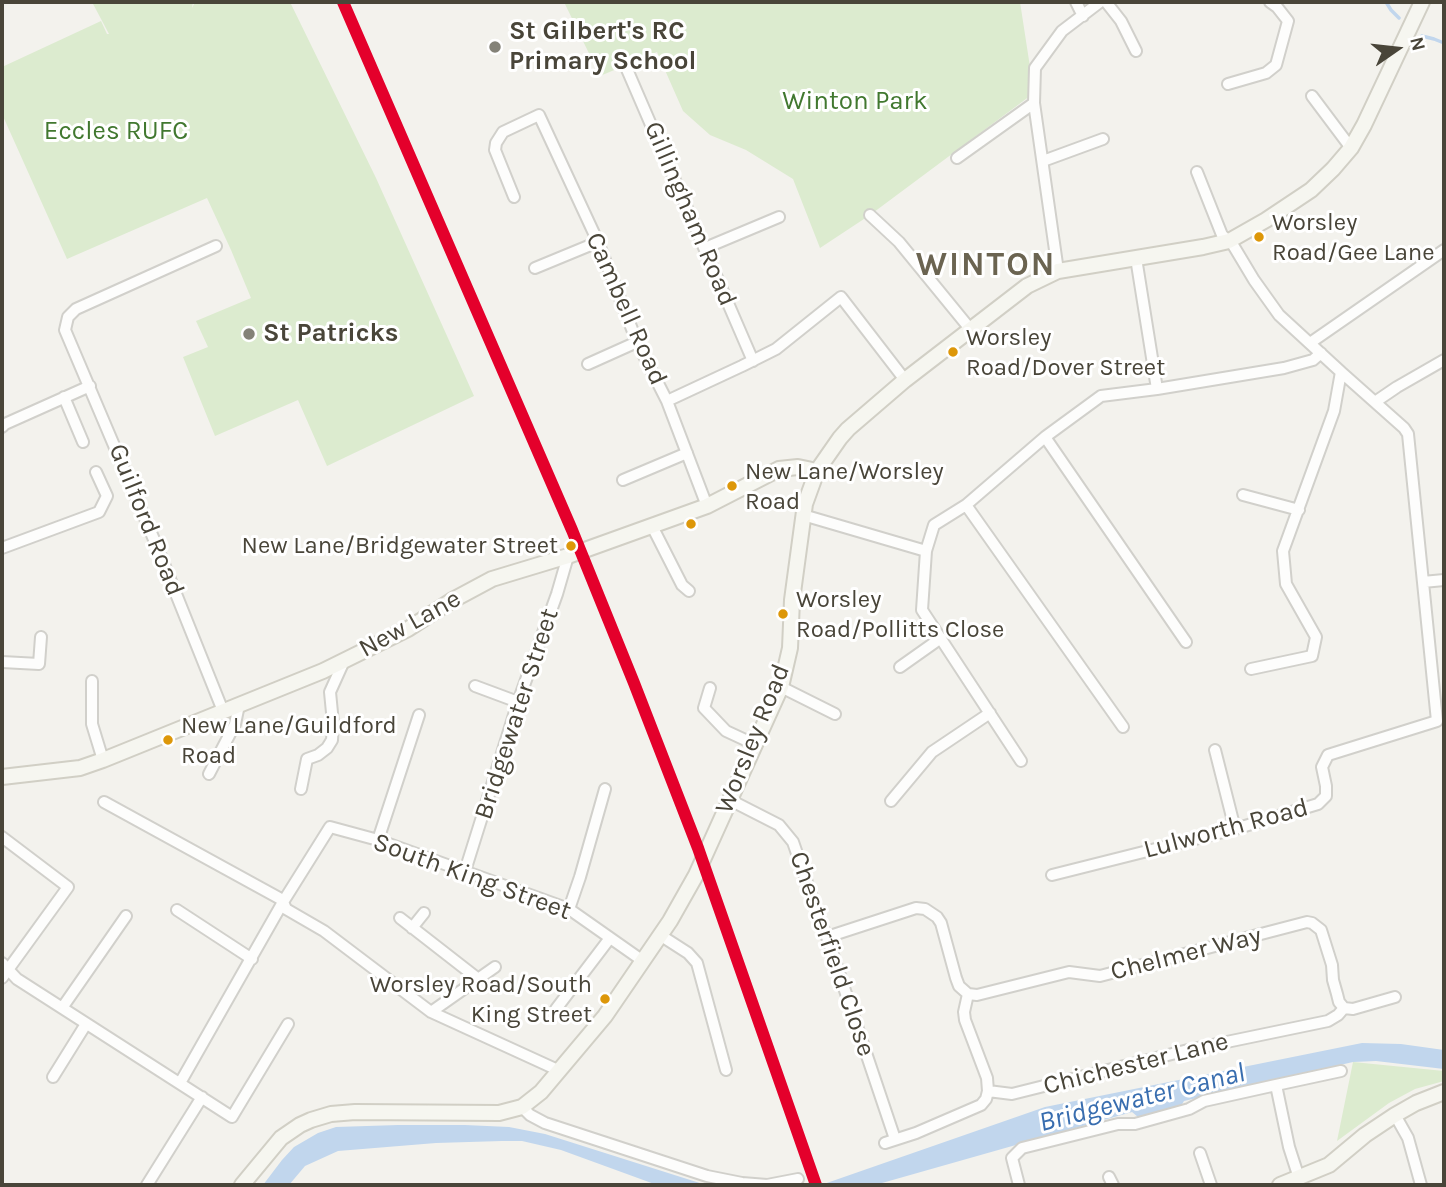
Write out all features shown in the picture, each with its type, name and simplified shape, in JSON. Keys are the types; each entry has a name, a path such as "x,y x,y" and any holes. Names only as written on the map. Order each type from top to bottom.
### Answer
{"main road":[{"name":"Worsley Road","path":"522,1107 541,1092 605,1016 660,935 696,875 781,687 790,648 792,600 807,497 817,471 848,429 905,380 1027,286 1058,271 1229,241 1311,190 1351,148 1422,2"},
{"name":"New Lane","path":"2,777 80,768 103,760 323,671 408,629 492,579 568,556 707,506 779,469 798,467 817,471"},
{"path":"1280,1185 1329,1165 1365,1135 1395,1115 1444,1091"},
{"path":"242,1185 281,1138 300,1125 331,1114 499,1113 522,1107"}],"street":[{"path":"1076,2 1083,16"},
{"path":"1058,271 1034,103 1035,68 1062,31 1100,2"},
{"path":"1106,2 1121,21 1136,51"},
{"path":"1228,84 1266,73 1276,65 1288,21 1270,2"},
{"name":"Gillingham Road","path":"626,67 752,361"},
{"path":"1312,96 1351,148"},
{"path":"957,158 1034,103"},
{"name":"Cambell Road","path":"514,197 495,150 496,143 503,132 539,116 598,242 637,342 667,401 707,506"},
{"path":"1043,161 1103,139"},
{"path":"1197,172 1222,235 1229,241 1279,315 1408,434 1423,582 1438,675"},
{"path":"870,215 899,242 971,330"},
{"path":"705,248 779,217"},
{"path":"535,268 598,242"},
{"name":"Guilford Road","path":"216,246 76,309 68,317 65,330 223,711"},
{"path":"1310,343 1444,250"},
{"path":"1136,258 1157,389"},
{"path":"667,401 776,349 841,298 905,380"},
{"path":"588,364 637,342"},
{"path":"1021,761 922,610 926,551 933,525 966,505 1045,437 1101,396 1284,368 1312,360 1321,353"},
{"path":"1375,402 1444,360"},
{"path":"1251,669 1312,656 1316,637 1286,584 1283,551 1334,411 1341,372"},
{"path":"2,427 90,386"},
{"path":"64,397 83,442"},
{"path":"1045,437 1186,642"},
{"path":"623,480 687,453"},
{"path":"2,548 99,512 107,496 96,472"},
{"path":"1243,495 1298,510"},
{"path":"966,505 1123,727"},
{"path":"803,515 926,551"},
{"path":"652,526 682,585 689,591"},
{"name":"Bridgewater Street","path":"465,871 568,556"},
{"path":"1423,582 1444,580"},
{"path":"2,662 39,664 41,637"},
{"path":"900,667 941,638"},
{"path":"301,789 307,759 318,755 332,740 330,692 344,661"},
{"name":"Lulworth Road","path":"1052,875 1235,828 1321,802 1327,791 1322,767 1328,755 1437,721 1438,675"},
{"path":"92,681 92,724 103,760"},
{"path":"475,686 519,702"},
{"path":"781,687 835,715"},
{"path":"710,688 704,708 726,731 754,744"},
{"path":"209,774 235,724 239,705"},
{"path":"891,801 932,752 990,713"},
{"path":"378,840 419,715"},
{"path":"1215,750 1235,828"},
{"path":"569,909 606,789"},
{"name":"Chesterfield Close","path":"730,800 779,825 788,833 798,854 827,937 890,1141 916,1133 981,1105 988,1091"},
{"path":"104,802 279,898 286,909 324,931 431,1012 560,1071"},
{"name":"South King Street","path":"283,902 330,827 378,840 569,909 643,961"},
{"path":"2,837 68,887 4,970 17,979 233,1117 288,1024"},
{"path":"180,1083 283,902"},
{"path":"827,937 916,908 933,913 941,923 959,986 968,994 965,1020 987,1079 988,1091"},
{"path":"177,911 252,959"},
{"path":"412,928 424,914"},
{"path":"62,1008 126,916"},
{"path":"400,918 477,978"},
{"name":"Chelmer Way","path":"968,994 977,995 1069,972 1100,976 1307,922 1321,930 1332,965 1339,1002 1344,1008"},
{"path":"660,935 688,953 697,963 726,1070"},
{"path":"556,1009 610,938"},
{"path":"431,1012 495,967"},
{"name":"Chichester Lane","path":"988,1091 1012,1094 1188,1050 1328,1021 1344,1008 1353,1009 1395,997"},
{"path":"53,1077 86,1024"},
{"path":"1019,1185 1012,1158 1022,1148 1118,1124 1135,1124 1189,1109 1204,1101 1341,1071"},
{"path":"1276,1085 1289,1147 1299,1178"},
{"path":"148,1185 202,1097"},
{"path":"522,1107 545,1123 707,1176 742,1184 767,1185 798,1179"},
{"path":"1395,1115 1408,1138 1421,1185"},
{"path":"1199,1153 1211,1185"}],"green space":[{"name":"Eccles RUFC","path":"92,2 193,2 192,8 195,2 290,2 376,178 474,396 327,466 298,400 215,436 183,357 208,347 196,321 251,298 207,198 67,259 2,114 2,67 101,21 109,34"},
{"name":"Winton Park","path":"564,2 1020,2 1034,93 870,215 820,248 793,179 746,150 710,135 683,111 657,52 600,76"},
{"path":"1353,1062 1444,1071 1444,1081 1415,1089 1389,1103 1337,1141"}],"water":[{"name":"Bridgewater Canal","path":"1362,1043 1401,1044 1444,1050 1444,1069 1376,1061 1353,1062 1184,1101 1181,1106 1138,1117 1132,1112 875,1185 821,1185 1045,1107"},
{"path":"336,1127 509,1127 545,1134 706,1185 657,1185 561,1150 522,1141 502,1141 338,1151 305,1166 289,1185 263,1185 294,1147 318,1133"}],"waterway":[{"path":"1386,2 1399,18"},
{"path":"1422,36 1444,43"}],"transit line":[{"path":"343,2 572,530 634,683 698,848 816,1185"}],"place":[{"name":"St Gilbert's RC Primary School","path":"495,47"},
{"name":"Worsley Road/Gee Lane","path":"1259,237"},
{"name":"St Patricks","path":"249,334"},
{"name":"Worsley Road/Dover Street","path":"953,352"},
{"name":"New Lane/Worsley Road","path":"732,486"},
{"name":"New Lane/Bridgewater Street","path":"571,546"},
{"name":"Worsley Road/Pollitts Close","path":"783,614"},
{"name":"New Lane/Guildford Road","path":"168,740"},
{"name":"Worsley Road/South King Street","path":"605,999"}],"district":[{"name":"WINTON","path":"986,266"}]}
